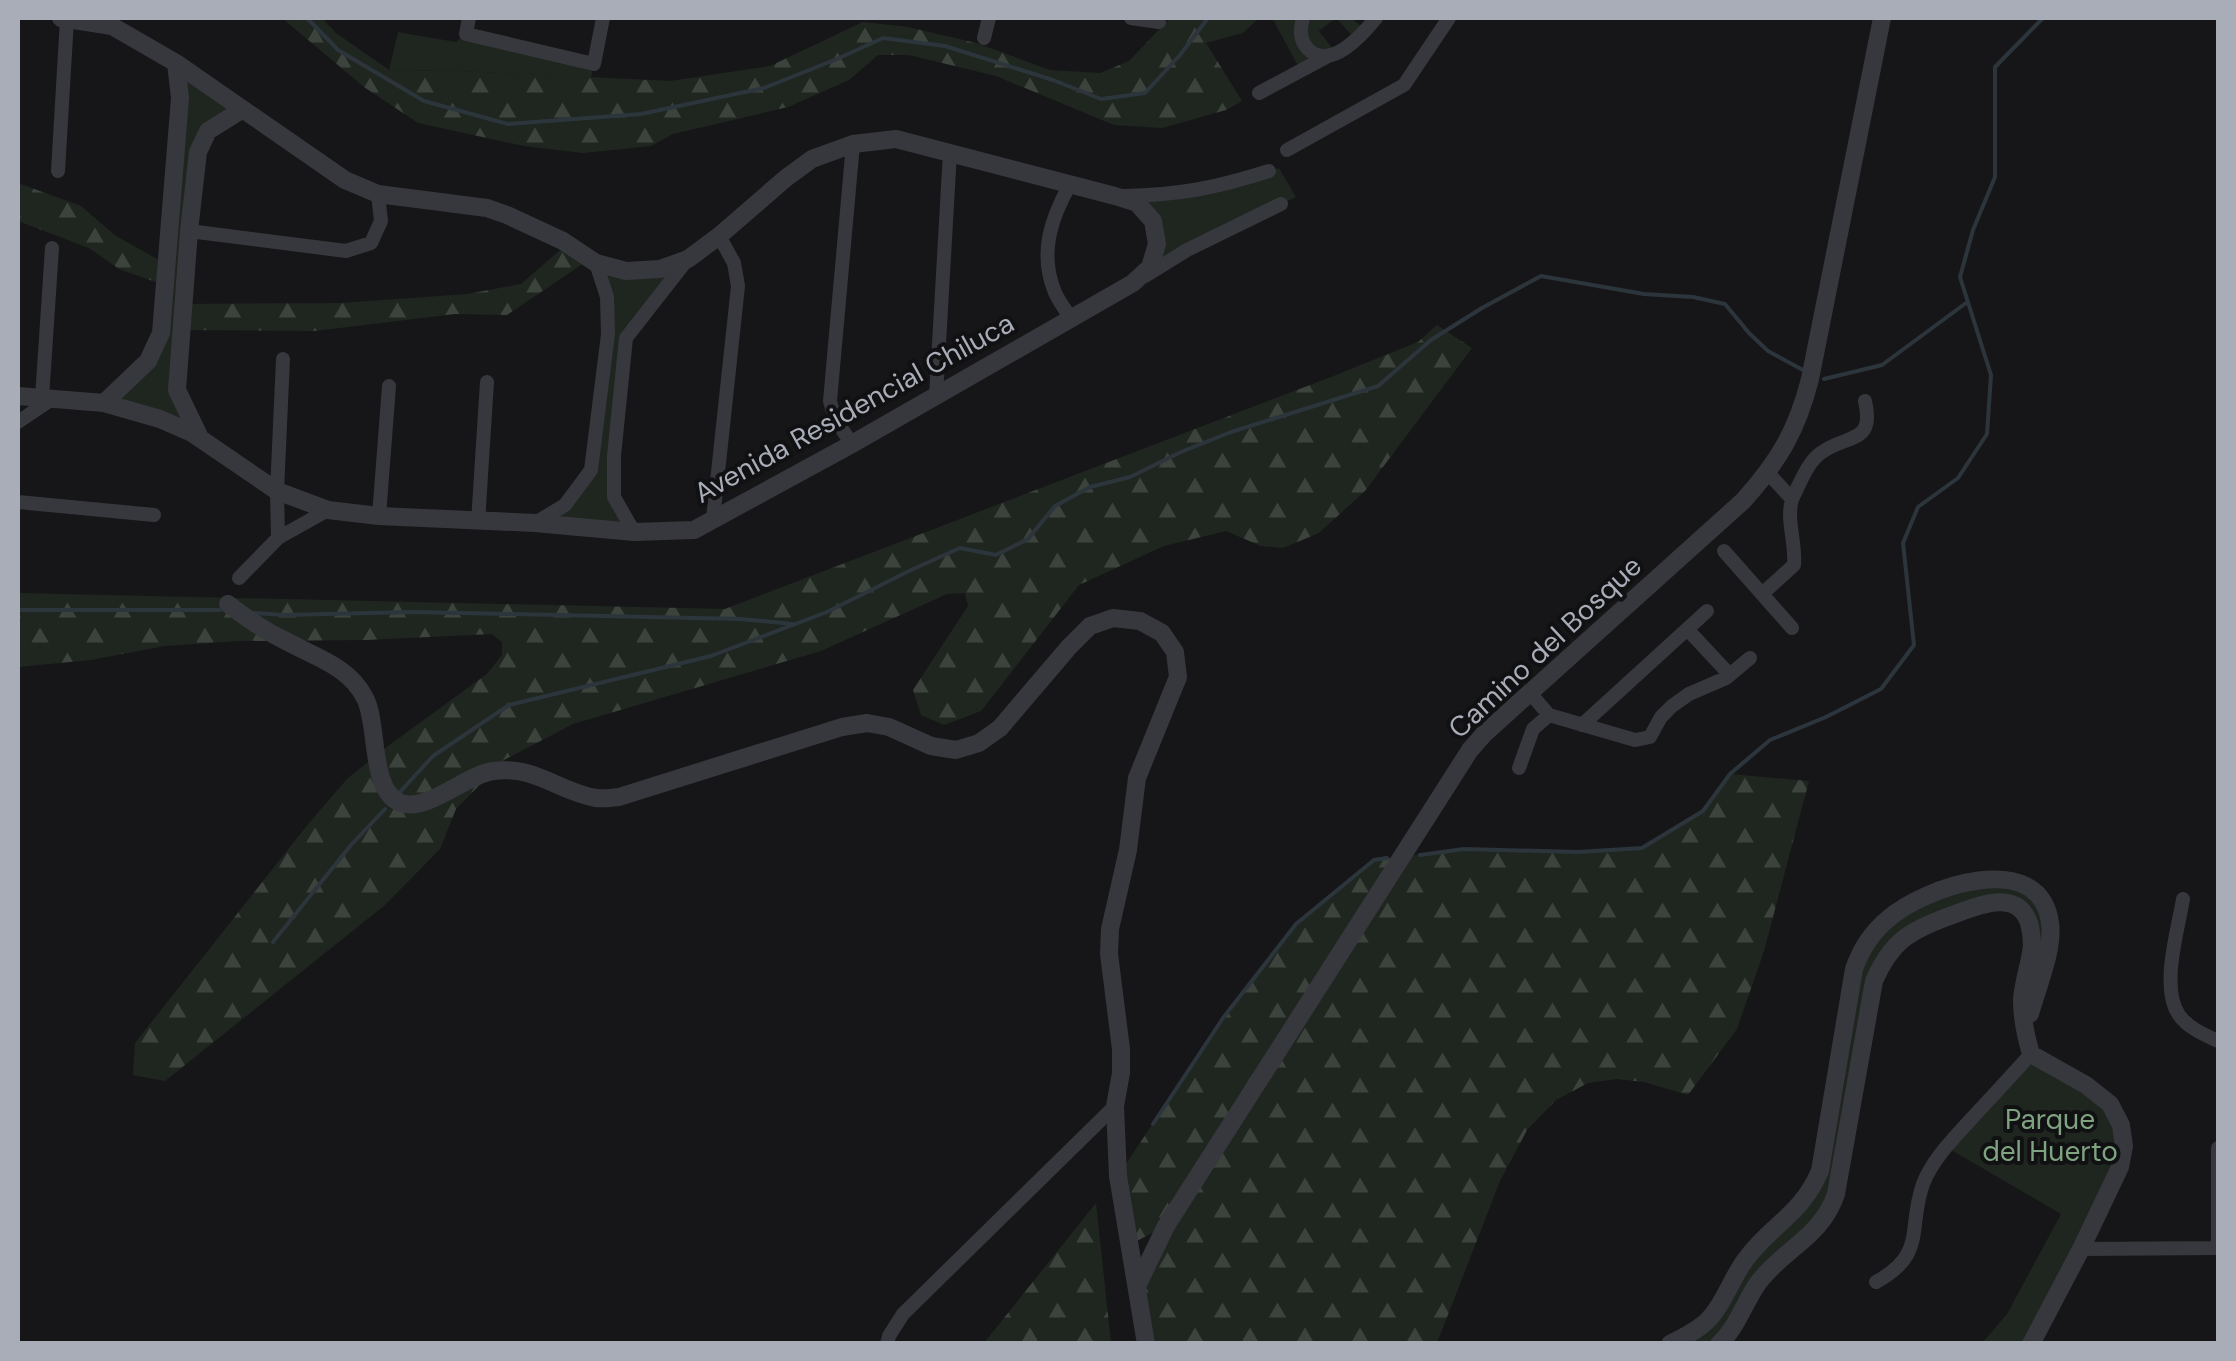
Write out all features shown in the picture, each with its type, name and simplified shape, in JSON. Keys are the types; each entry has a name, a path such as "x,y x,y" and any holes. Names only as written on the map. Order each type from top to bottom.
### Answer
{"street":[{"path":"58,170 64,18 112,26 176,64 345,180 378,194 507,214 563,240 596,263 626,271 660,269 688,259"},
{"path":"470,18 466,34 594,64 603,18"},
{"path":"984,38 989,18"},
{"path":"1132,18 1159,22"},
{"path":"1303,18 1300,35 1305,46 1315,54 1329,56"},
{"path":"1260,94 1341,50 1363,34 1376,18"},
{"path":"1288,150 1404,86 1450,18"},
{"name":"Camino del Bosque","path":"1137,1286 1166,1226 1470,750 1768,474 1802,414 1882,18"},
{"path":"104,403 148,360 161,333 180,98 176,64"},
{"path":"200,438 177,390 198,152 208,131 243,110"},
{"path":"634,532 614,497 614,456 626,338 688,259 812,158 853,144 896,139 1137,204 1152,221 1157,244 1150,267 1133,283"},
{"path":"852,444 834,419 830,401 853,144"},
{"path":"936,396 950,152"},
{"path":"1115,196 1166,196 1216,188 1269,171"},
{"path":"1070,184 1053,216 1047,253 1053,289 1070,317"},
{"path":"189,231 346,252 371,243 382,222 378,194"},
{"name":"Avenida Residencial Chiluca","path":"18,396 104,403 160,419 200,438 277,491 328,510 634,532 694,530 852,444 1187,250 1281,204"},
{"path":"714,519 738,286 734,263 719,236"},
{"path":"18,422 47,398 52,248"},
{"path":"536,523 565,505 591,470 608,334 606,297 596,263"},
{"path":"278,538 282,359"},
{"path":"478,522 487,382"},
{"path":"379,516 389,386"},
{"path":"1762,594 1794,565 1788,514 1792,499 1821,452 1854,439 1865,430 1869,416 1866,400"},
{"path":"1768,474 1792,499"},
{"path":"18,502 154,515"},
{"path":"239,578 278,538 328,510"},
{"path":"1724,551 1792,628"},
{"path":"228,604 250,621 336,666 350,678 365,697 371,715 386,790 399,802 414,804 472,777 514,770 536,774 581,794 619,797 842,727 867,723 889,727 931,746 956,750 978,743 1000,728 1090,626 1113,618 1140,621 1162,633 1175,652 1178,678 1137,778 1109,954 1121,1049 1116,1106 1118,1176 1146,1344"},
{"path":"1582,724 1707,611"},
{"path":"1687,629 1730,674"},
{"path":"1530,693 1549,715 1635,740 1650,737 1672,706 1726,678 1750,658"},
{"path":"1513,708 1533,730"},
{"path":"1519,768 1533,730 1549,715"},
{"path":"1670,1344 1710,1319 1742,1263 1802,1204 1813,1188 1824,1153 1854,970 1866,943 1890,916 1973,880 2010,880 2028,888 2048,910 2051,928 2026,1034"},
{"path":"2182,899 2170,980 2172,1001 2188,1025 2218,1040"},
{"path":"1719,1344 1774,1264 1811,1235 1831,1209 1874,981 1892,948 1916,930 1987,903 2010,902 2024,911 2031,928 2032,944 2022,998 2031,1054 2086,1084 2110,1104 2121,1125 2124,1146 2120,1167 2082,1249 2032,1344"},
{"path":"1876,1282 1906,1262 1923,1185 1943,1150 2031,1054"},
{"path":"886,1344 903,1314 1116,1106"},
{"path":"2082,1249 2218,1248 2218,1148"},
{"path":"1129,1245 1166,1226"}],"green space":[{"path":"282,18 322,18 336,33 389,70 670,81 770,66 863,22 908,27 976,43 1050,70 1100,73 1129,61 1170,18 1259,18 1243,33 1206,43 1242,101 1226,110 1162,128 1114,125 996,76 909,55 878,55 849,80 788,107 673,134 651,146 583,153 524,146 418,123 364,87"},
{"path":"1272,18 1336,18 1319,31 1336,53 1301,71"},
{"path":"1336,18 1351,18 1366,30 1356,40"},
{"path":"398,32 456,42 466,34 594,64 591,78 389,70"},
{"path":"176,63 243,109 208,131 177,390 200,439 104,403 161,333"},
{"path":"1279,168 1296,197 1187,250 1133,283 1157,244 1137,203 1216,188"},
{"path":"18,183 81,206 116,236 168,265 167,286 119,269 89,248 18,221"},
{"path":"567,244 590,259 507,315 455,314 315,331 181,330 183,304 342,303 467,294 521,284"},
{"path":"688,259 626,338 614,497 634,532 535,523 565,505 591,470 608,334 596,263 626,271"},
{"path":"1437,325 1472,348 1365,491 1319,533 1283,548 1261,546 1226,531 1164,546 1079,585 981,711 944,725 921,715 913,690 968,606 965,593 947,594 821,651 573,724 504,760 456,809 440,849 385,905 165,1081 133,1075 135,1043 309,823 348,778 487,674 502,655 502,642 492,634 239,641 165,646 91,660 18,667 18,593 725,609 1331,377 1418,342"},
{"path":"1730,774 1809,781 1764,951 1737,1029 1688,1095 1644,1082 1617,1079 1588,1083 1556,1100 1527,1130 1500,1181 1437,1343 1146,1343 1137,1286 1164,1227 1129,1245 1118,1176 1223,1018 1296,924 1374,860 1464,849 1578,852 1642,848 1703,811"},
{"path":"1973,880 2039,897 2048,949 2032,943 2010,902 1927,925 1882,963 1836,1194 1774,1265 1719,1343 1670,1344 1692,1332 1813,1188 1854,969 1872,934"},
{"name":"Parque del Huerto","path":"2031,1054 2110,1104 2124,1146 2031,1343 1982,1343 2007,1314 2061,1214 1946,1147"},
{"path":"1096,1203 1111,1343 984,1343"}],"waterway":[{"path":"307,18 338,50 424,101 508,124 641,114 764,88 883,38 945,46 1101,99 1145,93 1208,18"},
{"path":"1420,855 1464,849 1578,852 1642,848 1703,811 1730,774 1770,740 1881,689 1914,645 1903,543 1918,507 1958,478 1987,434 1991,375 1960,277 1973,230 1995,177 1995,67 2043,18"},
{"path":"400,792 433,756 509,705 711,656 827,612 960,548 996,555 1028,539 1055,506 1090,487 1130,477 1231,432 1378,386 1431,340 1541,276 1725,304 1768,351 1803,370"},
{"path":"1824,379 1882,365 1966,303"},
{"path":"18,610 220,610"},
{"path":"253,613 513,614 741,619 793,624"},
{"path":"273,942 385,809"},
{"path":"1153,1124 1223,1018 1296,924 1374,860 1387,858"}]}
